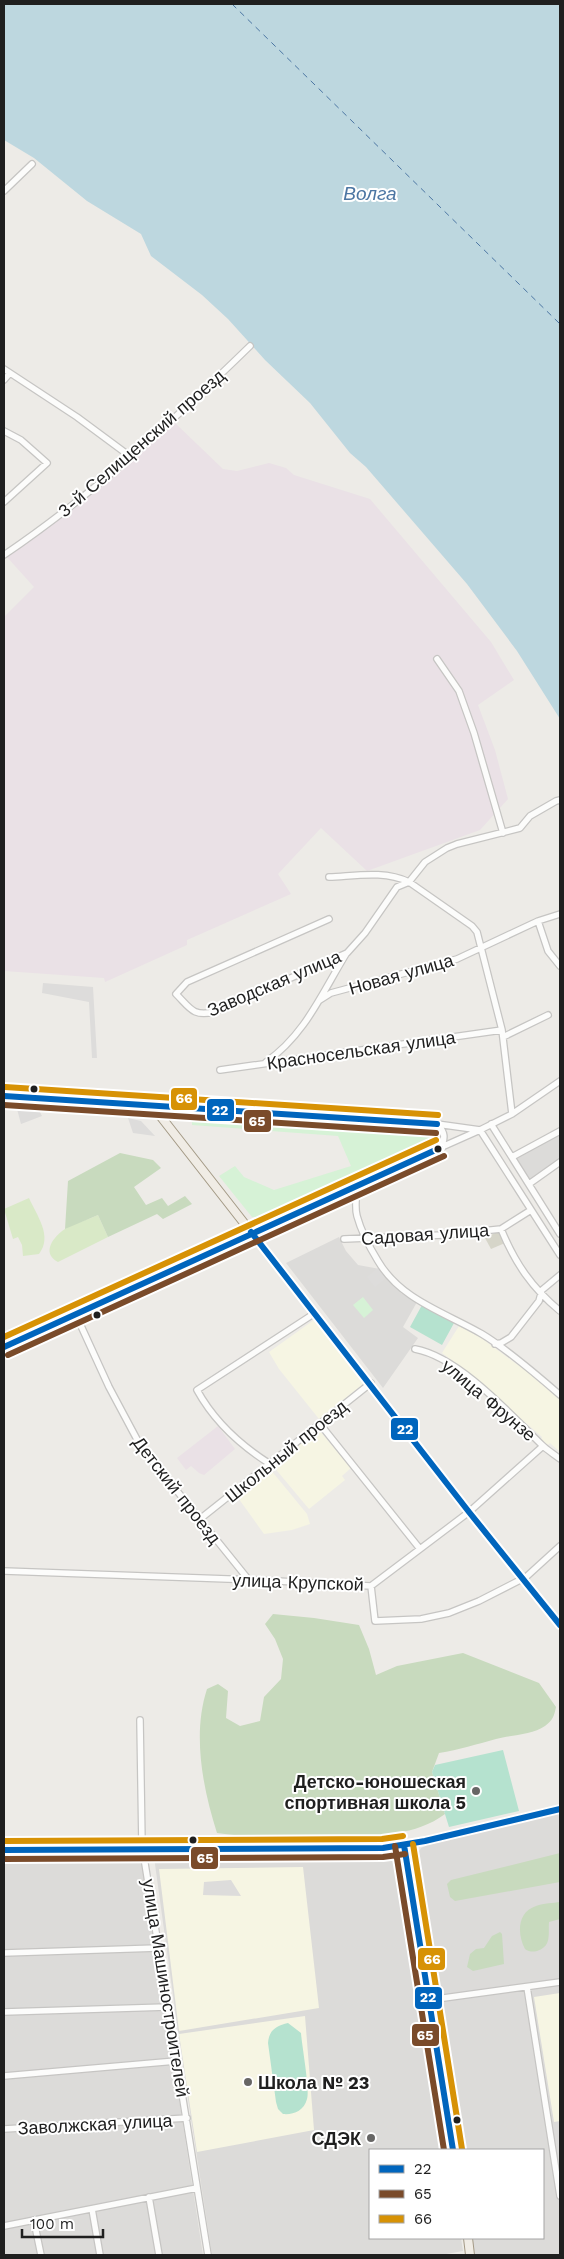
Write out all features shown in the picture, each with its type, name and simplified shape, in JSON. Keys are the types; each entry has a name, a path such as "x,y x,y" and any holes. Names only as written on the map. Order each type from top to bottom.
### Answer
{"main road":[{"path":"4,1096 151,1104 251,1232 4,1347"},
{"path":"4,1850 143,1851 383,1848 404,1845 453,2149"},
{"path":"468,2239 470,2255"}],"street":[{"path":"4,191 32,164"},
{"name":"3-й Селищенский проезд","path":"4,554 91,492 250,346"},
{"path":"4,369 131,457"},
{"path":"4,380 10,373"},
{"path":"4,431 21,440 46,463 4,502"},
{"path":"438,659 459,691 474,733 503,833"},
{"name":"Заводская улица","path":"329,919 187,982 176,994 195,1013 203,1014 223,1008 347,953 365,933 397,887 409,882 424,862 447,848 520,828 530,816 560,800"},
{"path":"329,877 389,875 409,882 472,926 477,932 502,1034 512,1114"},
{"name":"Новая улица","path":"320,1000 331,993 457,959 538,921 560,914"},
{"path":"538,921 548,951 560,966"},
{"path":"264,1063 282,1051 292,1039 320,1000 347,953"},
{"name":"Красносельская улица","path":"220,1070 502,1034 548,1015"},
{"path":"560,1081 512,1114 480,1130 251,1232 371,1383 469,1512 560,1625"},
{"path":"151,1104 437,1124 480,1130 560,1255"},
{"path":"437,1124 445,1134 445,1139 440,1148"},
{"path":"491,1124 560,1234"},
{"path":"512,1157 560,1131"},
{"path":"529,1184 560,1162"},
{"path":"355,1186 358,1194 357,1216 366,1238 386,1274 402,1290 483,1335 560,1395"},
{"name":"Садовая улица","path":"344,1239 443,1235 501,1229 531,1210"},
{"path":"501,1229 517,1261 540,1294 560,1311"},
{"path":"495,1344 512,1337 539,1301 542,1290 560,1275"},
{"path":"270,1464 244,1448 206,1406 197,1390 315,1313"},
{"name":"Детский проезд","path":"76,1314 109,1387 140,1446 248,1579"},
{"name":"улица Фрунзе","path":"415,1349 427,1351 461,1371 526,1428 543,1446 560,1458"},
{"name":"Школьный проезд","path":"200,1518 371,1383"},
{"path":"320,1424 420,1549"},
{"name":"улица Крупской","path":"4,1571 248,1579 371,1586 469,1512 543,1446"},
{"path":"371,1586 375,1621 421,1619 449,1613 479,1601 524,1578 560,1546"},
{"name":"улица Машиностроителей","path":"140,1720 143,1851 208,2255"},
{"path":"404,1845 425,1842 560,1809"},
{"path":"4,1953 158,1948"},
{"path":"429,2000 560,1982"},
{"path":"527,1987 560,2196"},
{"path":"4,2012 167,2006"},
{"path":"4,2076 176,2061"},
{"name":"Заволжская улица","path":"4,2129 187,2118"},
{"path":"4,2226 197,2188"},
{"path":"149,2197 160,2255"},
{"path":"92,2209 100,2255"},
{"path":"34,2221 41,2255"}],"shaded area":[{"path":"173,421 223,469 237,471 269,463 286,468 294,475 370,499 491,642 514,680 478,705 495,750 508,799 480,830 367,871 321,828 278,874 291,894 187,940 187,945 105,982 104,978 4,971 4,617 34,587 6,556 92,494"},
{"path":"43,983 93,987 97,1058 92,1058 89,1002 42,993"},
{"path":"17,1109 39,1110 42,1116 21,1124"},
{"path":"128,1118 141,1121 155,1136 133,1133"},
{"path":"560,1133 560,1160 530,1180 516,1157"},
{"path":"499,1231 505,1243 491,1249 485,1238"},
{"path":"339,1237 346,1251 358,1265 380,1269 401,1293 417,1302 403,1327 418,1338 383,1388 286,1263"},
{"path":"378,1268 386,1278 375,1287 367,1277"},
{"path":"314,1320 363,1384 319,1419 279,1369 269,1352"},
{"path":"459,1326 481,1338 526,1371 560,1400 560,1452 550,1443 548,1445 541,1439 542,1437 461,1367 442,1353"},
{"path":"218,1426 235,1449 204,1475 191,1466 186,1470 177,1458"},
{"path":"318,1429 351,1468 342,1476 345,1480 309,1509 273,1466"},
{"path":"270,1469 307,1514 310,1524 292,1530 264,1534 236,1495"},
{"path":"560,1813 560,2255 475,2255 472,2239 544,2239 544,2149 458,2149 413,1861 421,1848"},
{"path":"383,1853 396,1860 403,1872 447,2149 369,2149 369,2239 461,2239 463,2251 441,2255 212,2255 181,2053 154,1857"},
{"path":"138,1855 142,1858 203,2255 4,2255 4,1856"},
{"path":"303,1867 319,2008 179,2031 159,1869"},
{"path":"231,1880 241,1896 203,1895 204,1882"},
{"path":"560,1993 560,2121 554,2122 534,1997"},
{"name":"Школа № 23","path":"305,2016 314,2130 197,2152 179,2034"}],"green space":[{"path":"192,1111 431,1129 436,1130 438,1134 434,1142 258,1217 252,1217 219,1176 235,1166 244,1177 274,1190 351,1166 338,1136 192,1125"},
{"path":"120,1153 153,1160 161,1168 134,1187 146,1205 162,1198 168,1206 185,1196 192,1204 163,1219 157,1214 108,1237 98,1215 65,1229 68,1181"},
{"path":"29,1198 42,1226 44,1240 39,1254 23,1256 22,1245 18,1237 13,1239 4,1209"},
{"path":"98,1215 108,1237 58,1262 53,1258 50,1250 56,1236 69,1227"},
{"path":"363,1297 373,1310 364,1318 353,1305"},
{"path":"422,1305 454,1323 442,1345 410,1327"},
{"path":"273,1614 359,1625 369,1649 376,1675 397,1666 463,1653 539,1683 556,1707 554,1715 545,1726 534,1731 439,1753 432,1772 445,1814 422,1827 383,1835 327,1838 264,1837 217,1833 207,1798 201,1762 200,1725 207,1689 218,1684 228,1691 226,1718 240,1726 260,1721 264,1697 281,1679 283,1659 275,1639 265,1624"},
{"name":"Детско-юношеская спортивная школа 5","path":"503,1750 519,1811 449,1827 432,1772 435,1765"},
{"path":"560,1853 560,1882 455,1901 450,1897 447,1884 451,1880"},
{"path":"560,1902 560,1919 549,1922 548,1939 545,1946 536,1951 525,1949 522,1943 520,1924 525,1913 539,1905"},
{"path":"500,1932 502,1934 504,1964 473,1971 467,1967 470,1954 476,1949 484,1948 492,1936"},
{"path":"288,2023 301,2033 308,2094 306,2103 301,2109 294,2113 283,2114 278,2109 276,2102 268,2043 274,2029"}],"water":[{"name":"Волга","path":"4,4 560,4 560,719 517,651 467,584 366,467 350,453 310,403 265,360 228,319 202,295 151,256 141,234 87,201 34,158 4,140"}],"ferry route":[{"path":"232,4 560,324"}],"transit line":[{"name":"66","path":"5,1087 438,1115"},
{"name":"22","path":"4,1096 437,1124"},
{"name":"65","path":"4,1105 436,1133"},
{"name":"66","path":"4,1337 436,1140"},
{"name":"22","path":"4,1347 440,1148"},
{"name":"65","path":"8,1355 444,1156"},
{"name":"22","path":"251,1232 469,1512 560,1625"},
{"name":"22","path":"4,1850 383,1848 425,1841 560,1809"},
{"name":"66","path":"4,1841 382,1839 403,1836"},
{"name":"66","path":"413,1844 462,2149"},
{"name":"22","path":"404,1845 453,2149"},
{"name":"65","path":"395,1846 444,2149"},
{"name":"65","path":"4,1859 383,1857 405,1854"}],"place":[{"name":"Детско-юношеская спортивная школа 5","path":"476,1791"},
{"name":"Школа № 23","path":"248,2082"},
{"name":"СДЭК","path":"371,2138"}]}
